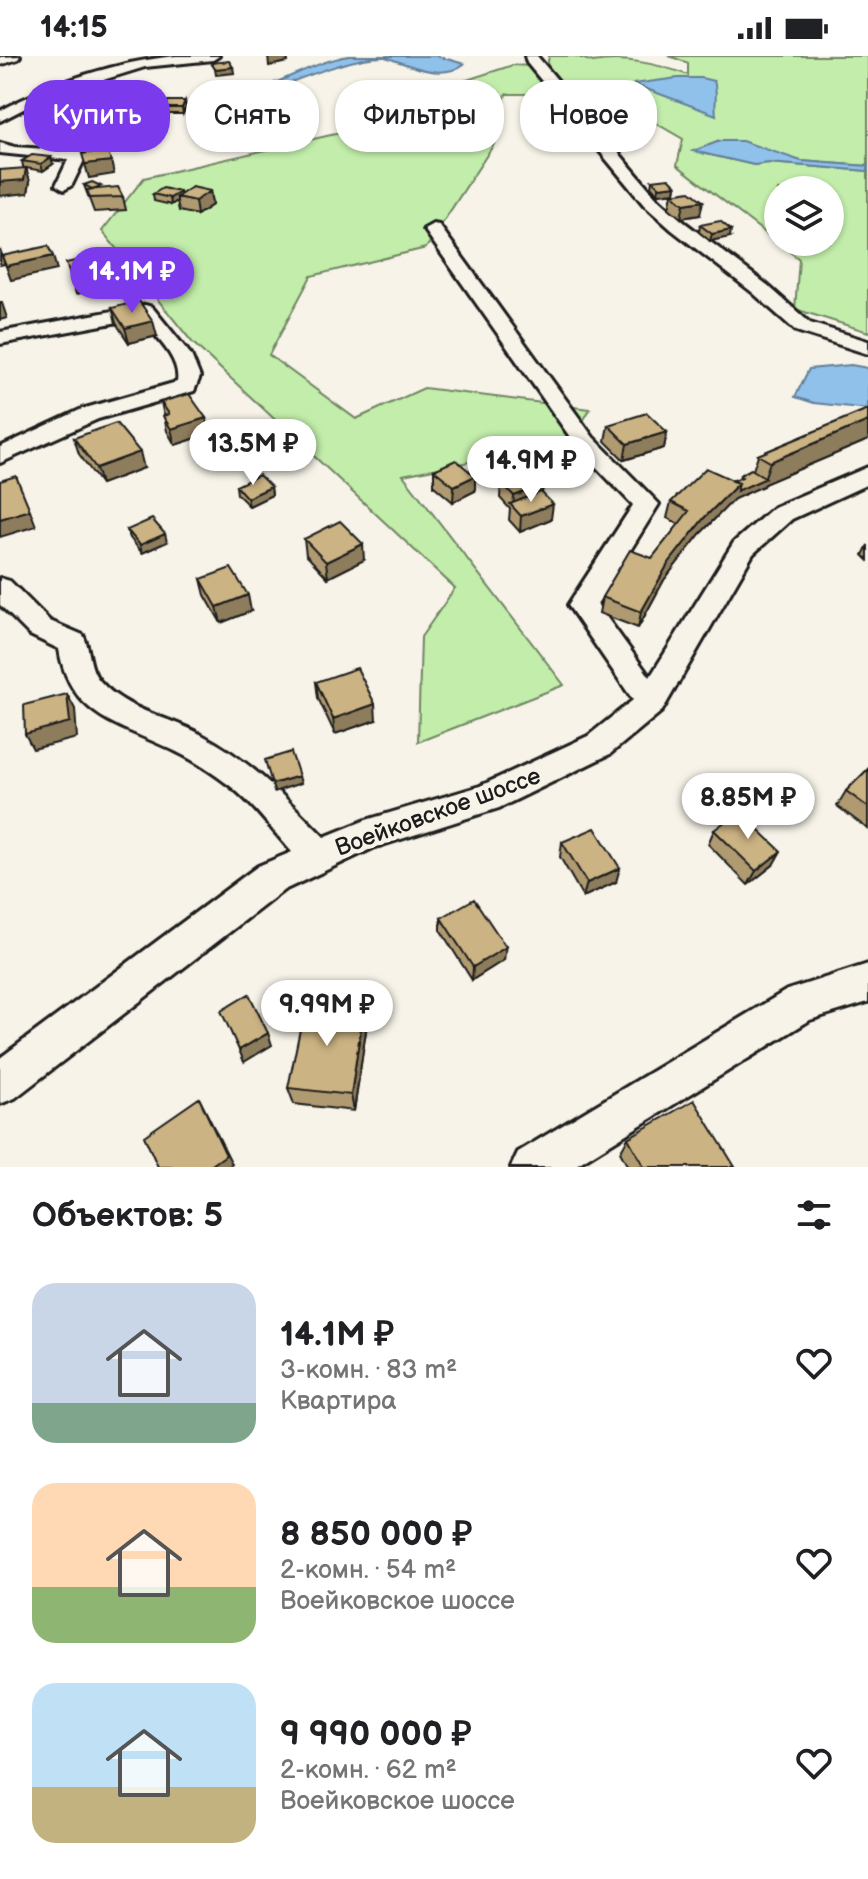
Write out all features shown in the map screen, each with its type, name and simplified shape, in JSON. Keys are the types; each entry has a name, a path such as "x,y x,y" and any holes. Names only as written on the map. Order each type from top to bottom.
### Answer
{"street":[{"path":"0,61 14,56"},
{"path":"0,117 40,95 144,63 213,56"},
{"path":"531,56 531,60 629,177 678,226 759,288 803,327 868,348"},
{"path":"0,148 14,152 78,156 64,185"},
{"path":"433,229 585,442 646,504 582,605 651,702"},
{"path":"0,338 145,311 181,355 189,377 186,386 90,414 0,456"},
{"name":"Воейковское шоссе","path":"0,1083 271,878 366,835 487,798 599,745 651,702 743,548 783,513 868,475"},
{"path":"0,588 40,628 73,643 82,678 105,704 129,719 189,743 242,776 318,855"},
{"path":"533,1167 801,1004 868,983"}],"green space":[{"path":"549,56 575,56 593,62 640,62 688,75 688,63 669,56 868,56 868,166 801,161 720,141 694,151 754,165 768,163 868,171 868,332 795,309 799,259 795,256 844,256 844,176 764,176 764,232 677,165 683,139 657,124 657,80 520,80 520,94 506,94 504,102 504,80 467,80 513,65 547,67"},
{"path":"335,134 335,152 489,152 426,248 311,276 269,355 356,419 424,388 590,409 571,442 403,475 564,685 418,742 421,637 455,588 192,342 102,231 144,178 257,152 319,152 319,138"}],"water":[{"path":"349,56 437,56 464,64 455,69 435,72 385,57 373,58 345,63 297,80 282,80"},
{"path":"701,78 714,81 716,115 657,93 657,81"},
{"path":"720,141 742,141 801,161 868,166 868,171 769,163 754,165 693,151"},
{"path":"851,365 868,368 868,409 814,403 795,397 809,369"}],"building":[{"path":"229,61 233,67 215,69 211,63"},
{"path":"170,101 185,101 182,108 170,108"},
{"path":"108,152 111,161 85,164 82,154"},
{"path":"32,155 51,157 41,164 22,161"},
{"path":"26,168 24,180 0,182 0,170"},
{"path":"669,178 676,185 659,187 652,180"},
{"path":"92,182 101,186 92,189 84,185"},
{"path":"118,187 123,197 90,198 87,190"},
{"path":"192,187 210,191 195,201 177,197"},
{"path":"163,188 180,192 170,198 153,194"},
{"path":"690,191 703,201 684,204 672,194"},
{"path":"720,221 731,230 712,234 700,225"},
{"path":"48,246 53,256 6,266 2,256"},
{"path":"100,256 107,273 72,280 66,263"},
{"path":"139,301 153,321 125,328 112,308"},
{"path":"189,394 206,418 171,429 163,416 169,414 161,402"},
{"path":"868,409 868,421 770,462 758,455"},
{"path":"647,413 667,432 627,444 608,425"},
{"path":"116,423 140,452 96,468 74,438"},
{"path":"456,460 475,476 454,486 434,470"},
{"path":"706,468 739,483 704,518 668,564 641,612 602,597 630,550 652,558 689,511 671,502"},
{"path":"751,469 766,478 737,491 739,483 733,481"},
{"path":"530,472 543,485 514,496 501,482"},
{"path":"259,475 271,487 247,498 236,486"},
{"path":"16,476 30,510 0,519 0,481"},
{"path":"541,492 553,504 521,516 510,504"},
{"path":"152,519 165,534 140,545 127,530"},
{"path":"340,521 363,544 326,562 304,539"},
{"path":"231,568 248,595 217,607 201,579"},
{"path":"357,668 375,704 333,719 316,682"},
{"path":"67,694 70,722 25,734 24,705"},
{"path":"291,752 299,776 272,784 265,760"},
{"path":"868,769 868,807 846,791"},
{"path":"739,811 781,851 756,871 714,830"},
{"path":"595,828 620,868 587,883 562,842"},
{"path":"474,899 506,947 473,967 441,918"},
{"path":"249,994 268,1033 239,1050 221,1011"},
{"path":"306,1000 364,1006 351,1095 288,1088"},
{"path":"199,1098 226,1155 209,1167 158,1167 144,1136"},
{"path":"694,1100 735,1167 644,1167 628,1138"}]}
